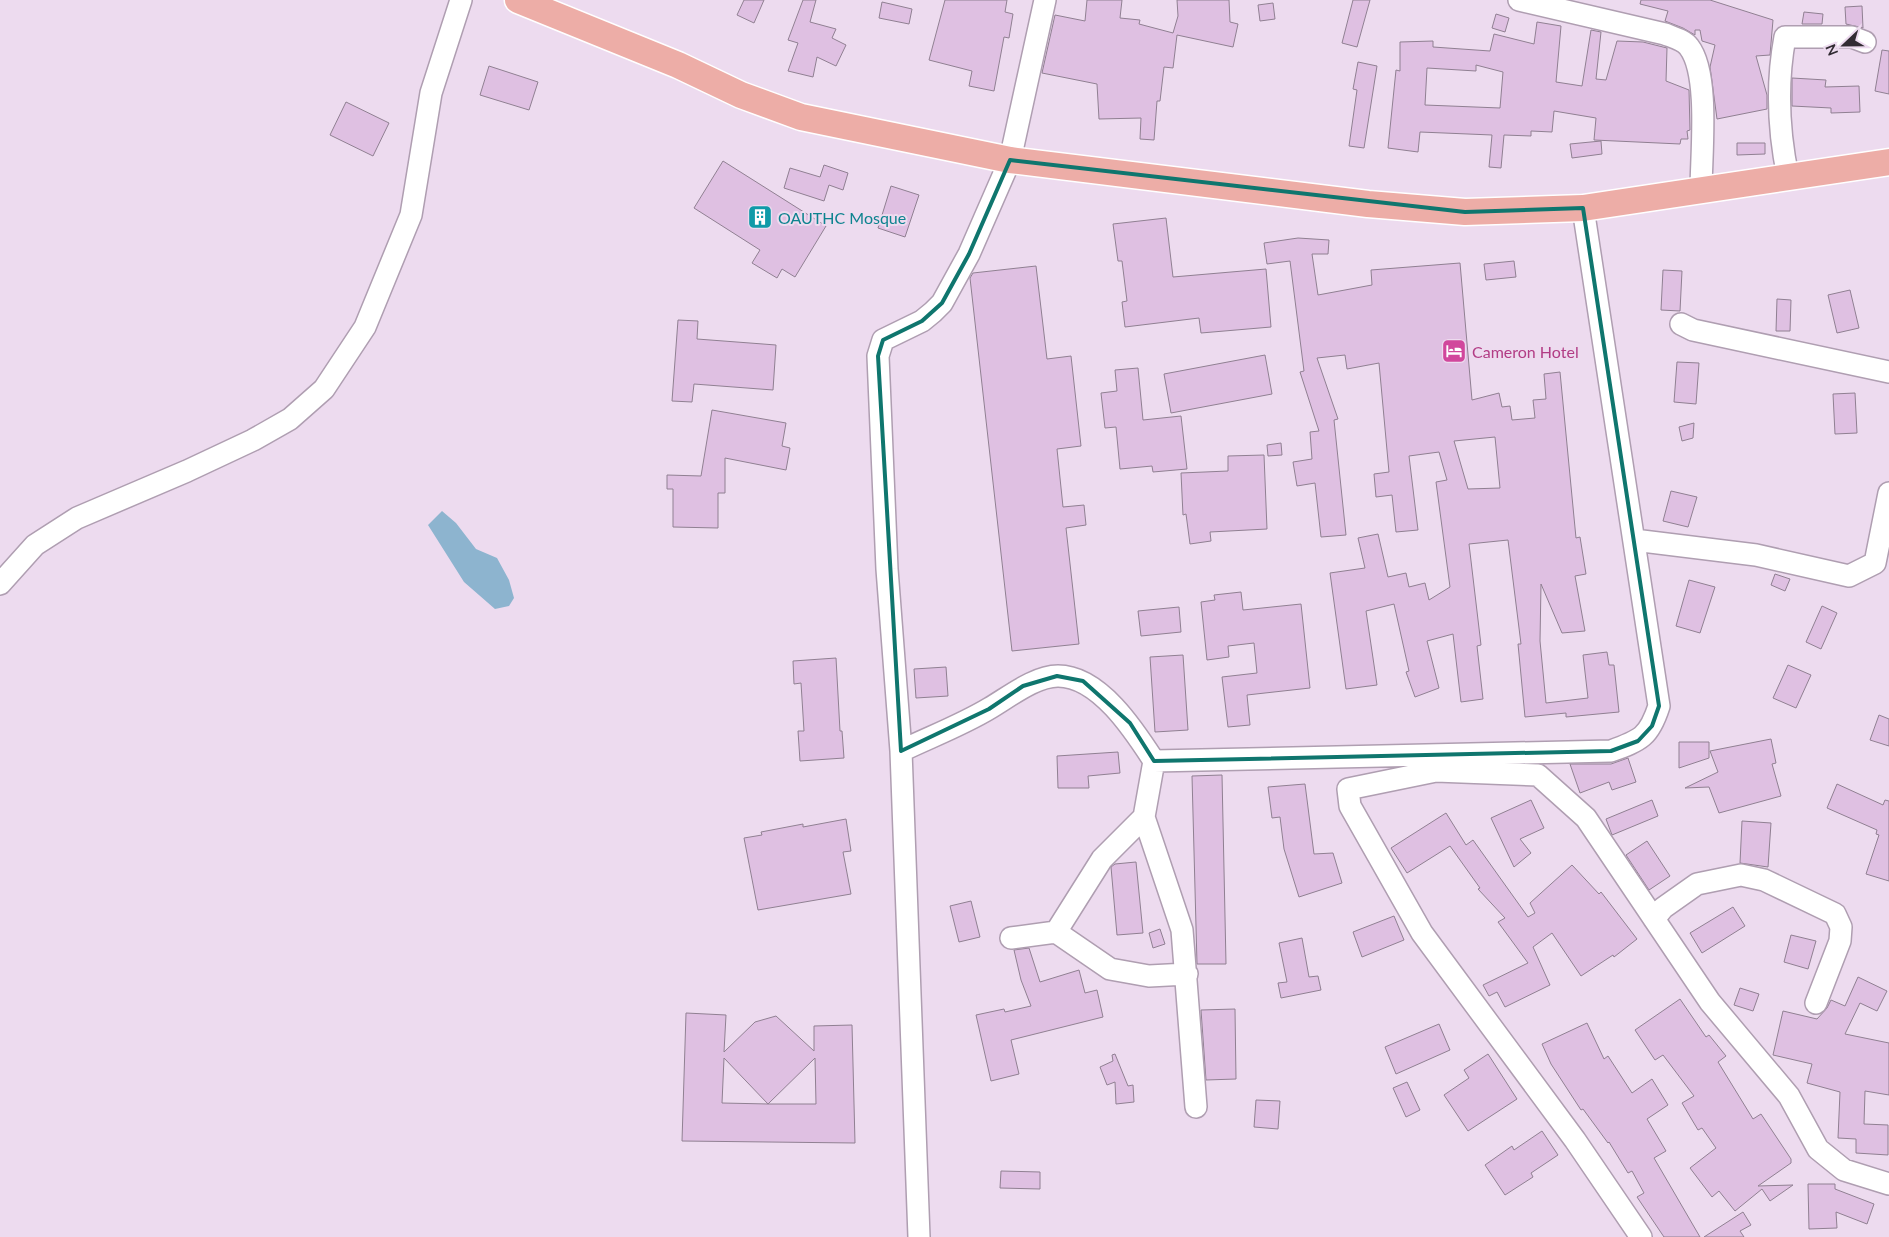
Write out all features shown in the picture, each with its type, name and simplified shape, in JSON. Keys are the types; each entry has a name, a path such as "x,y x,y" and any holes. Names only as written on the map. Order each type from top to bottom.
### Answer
{"main road":[{"path":"518,0 678,65 740,95 802,117 1010,160 1368,204 1465,212 1583,208 1889,162"}],"street":[{"path":"0,584 35,544 77,518 187,471 253,440 290,419 324,389 365,327 411,215 430,94 461,0"},
{"path":"919,1237 901,751 887,569 878,356 883,340 922,321 942,303 969,254 1010,160 1045,0"},
{"path":"1519,0 1665,34 1687,44 1694,54 1702,80 1701,191"},
{"path":"1788,177 1780,139 1778,99 1785,37 1852,37 1865,42"},
{"path":"1154,761 1611,751 1638,741 1652,726 1659,706 1583,208"},
{"path":"1680,324 1693,330 1889,372"},
{"path":"1634,540 1756,555 1849,576 1875,563 1889,493"},
{"path":"901,751 989,709 1024,686 1057,676 1083,681 1130,723 1154,761 1144,817 1182,930 1187,974 1196,1107"},
{"path":"1641,1237 1575,1140 1422,933 1350,806 1348,789 1436,771 1538,775 1586,818 1710,1002 1789,1096 1818,1149 1844,1170 1889,1184"},
{"path":"1056,932 1102,859 1144,817"},
{"path":"1654,919 1663,908 1697,884 1742,875 1764,880 1835,914 1841,927 1840,941 1816,1004"},
{"path":"1011,938 1056,932 1110,969 1149,976 1187,974"}],"highlighted area":[{"path":"1010,160 1465,212 1583,208 1659,706 1652,726 1638,741 1611,751 1154,761 1130,723 1083,681 1057,676 1023,686 989,709 901,751 878,356 883,340 922,321 942,303 969,254"}],"water":[{"path":"442,511 456,523 476,549 497,558 509,580 514,598 509,606 495,609 464,582 428,525"}],"building":[{"path":"744,0 764,0 754,23 737,15"},
{"path":"803,0 816,0 810,22 836,29 832,38 846,45 836,66 817,57 813,77 788,71 798,43 788,40"},
{"path":"945,0 1007,0 1005,12 1013,14 1009,38 1004,37 994,91 969,86 972,71 929,60"},
{"path":"1087,0 1122,0 1120,18 1140,20 1139,24 1173,33 1178,16 1177,0 1229,0 1230,22 1238,24 1233,47 1177,35 1173,68 1164,67 1160,101 1157,101 1154,140 1140,139 1141,118 1099,119 1097,84 1042,73 1055,15 1085,21"},
{"path":"1353,0 1370,0 1357,47 1342,43"},
{"path":"1641,0 1710,0 1773,20 1770,55 1756,56 1767,95 1767,109 1717,119 1710,67 1715,45 1702,41 1700,30 1695,30 1695,35 1665,21 1668,11 1640,4"},
{"path":"882,2 912,9 909,24 879,18"},
{"path":"1273,3 1275,19 1260,21 1258,5"},
{"path":"1862,6 1863,28 1846,24 1845,7"},
{"path":"1804,12 1823,14 1822,24 1802,24"},
{"path":"1496,14 1509,18 1505,32 1492,28"},
{"path":"1537,22 1561,26 1556,82 1582,86 1591,30 1601,32 1596,79 1606,80 1617,41 1643,42 1667,48 1666,81 1689,90 1690,130 1687,131 1688,139 1681,139 1680,144 1594,140 1596,118 1554,111 1552,132 1531,131 1531,136 1504,135 1501,168 1489,167 1492,135 1420,132 1418,152 1388,148 1396,70 1400,71 1400,42 1433,41 1433,47 1490,51 1494,34 1534,44","holes":["1476,65 1503,72 1500,108 1425,105 1427,68 1476,71"]},
{"path":"1882,50 1889,51 1889,94 1875,91"},
{"path":"1358,62 1377,66 1364,148 1349,146 1357,90 1353,89"},
{"path":"489,66 538,82 529,110 480,95"},
{"path":"1792,78 1826,80 1825,87 1859,86 1860,112 1831,113 1831,108 1792,106"},
{"path":"346,102 389,123 373,156 330,135"},
{"path":"1601,141 1602,154 1572,158 1570,144"},
{"path":"1737,143 1765,143 1765,154 1737,155"},
{"name":"OAUTHC Mosque","path":"723,161 826,226 795,277 782,269 777,278 752,263 760,250 694,208"},
{"path":"824,165 848,173 843,190 829,185 824,201 784,188 790,168 820,177"},
{"path":"891,186 919,195 905,237 878,228"},
{"path":"1166,218 1173,277 1266,269 1271,327 1201,333 1199,318 1125,327 1122,302 1127,301 1122,261 1118,261 1113,224"},
{"path":"1298,238 1329,240 1328,254 1312,254 1318,295 1372,285 1371,270 1460,263 1472,400 1499,393 1502,407 1510,406 1512,420 1535,418 1533,400 1546,399 1544,374 1560,372 1576,538 1580,537 1586,574 1575,576 1585,631 1562,633 1541,584 1540,641 1546,703 1588,698 1583,655 1607,652 1609,665 1614,665 1619,712 1566,717 1566,713 1525,717 1518,644 1521,644 1508,540 1469,544 1481,645 1477,646 1483,699 1461,702 1453,634 1427,641 1439,688 1415,697 1406,672 1409,671 1394,604 1366,611 1377,685 1346,689 1330,573 1365,568 1358,538 1378,534 1388,577 1406,573 1409,587 1425,583 1429,600 1450,587 1436,482 1447,480 1439,452 1409,456 1418,530 1396,532 1392,495 1376,497 1374,474 1389,472 1379,363 1347,369 1345,355 1317,358 1338,419 1334,420 1346,535 1321,537 1315,483 1297,486 1293,462 1312,459 1310,432 1319,431 1300,372 1304,371 1290,261 1267,264 1264,243","holes":["1495,437 1500,488 1468,489 1454,441"]},
{"path":"1514,261 1516,277 1486,280 1484,264"},
{"path":"1036,266 1047,359 1071,356 1081,446 1057,449 1063,507 1084,505 1086,525 1066,528 1079,644 1012,651 970,278 973,273"},
{"path":"1663,270 1682,271 1680,311 1661,310"},
{"path":"1850,290 1859,328 1837,333 1828,295"},
{"path":"1777,299 1791,300 1790,331 1776,331"},
{"path":"678,320 698,321 697,339 776,345 773,390 694,384 692,402 672,401"},
{"path":"1265,355 1272,394 1171,413 1164,374"},
{"path":"1677,362 1699,363 1696,404 1674,402"},
{"path":"1138,368 1143,420 1181,416 1187,469 1153,472 1152,466 1120,469 1116,427 1105,428 1101,393 1117,391 1115,370"},
{"path":"1855,393 1857,433 1835,434 1833,394"},
{"path":"712,410 786,423 782,446 790,448 786,470 725,458 725,493 718,493 718,528 673,527 673,489 667,489 667,475 701,476"},
{"path":"1694,423 1693,438 1682,441 1679,427"},
{"path":"1281,443 1282,455 1268,456 1267,445"},
{"path":"1264,455 1267,529 1210,532 1211,541 1190,544 1186,514 1183,515 1181,473 1228,471 1228,456"},
{"path":"1671,491 1697,497 1688,527 1663,521"},
{"path":"1775,574 1790,579 1785,591 1771,585"},
{"path":"1689,580 1715,587 1700,633 1676,626"},
{"path":"1241,592 1243,610 1301,604 1310,688 1247,695 1250,725 1228,727 1222,677 1257,673 1254,643 1228,646 1229,657 1207,660 1201,602 1215,600 1214,595"},
{"path":"1822,606 1837,613 1821,649 1806,642"},
{"path":"1179,607 1181,632 1141,636 1138,611"},
{"path":"1183,655 1188,730 1155,732 1150,657"},
{"path":"836,658 840,731 842,731 844,758 800,761 798,731 804,731 801,683 794,684 793,661"},
{"path":"1788,665 1811,675 1796,708 1773,698"},
{"path":"946,667 948,696 916,698 914,669"},
{"path":"1879,715 1889,719 1889,746 1870,740"},
{"path":"1771,739 1776,763 1772,764 1781,796 1719,813 1709,787 1685,788 1718,772 1710,751"},
{"path":"1679,742 1709,742 1709,758 1679,768"},
{"path":"1118,752 1120,773 1088,776 1089,788 1058,788 1057,756"},
{"path":"1628,758 1636,782 1612,790 1609,782 1580,793 1570,764 1611,764"},
{"path":"1222,775 1226,964 1197,964 1192,776"},
{"path":"1305,784 1314,854 1333,853 1342,883 1299,897 1284,849 1280,817 1272,818 1268,787"},
{"path":"1837,784 1883,805 1885,800 1889,801 1889,881 1866,874 1879,835 1876,834 1877,830 1827,808"},
{"path":"1531,800 1544,828 1520,839 1531,853 1514,867 1491,818"},
{"path":"1652,800 1658,816 1612,835 1606,819"},
{"path":"1446,813 1466,845 1473,840 1528,917 1535,913 1530,903 1572,865 1599,894 1601,892 1637,939 1614,957 1613,955 1581,976 1552,933 1533,947 1550,985 1505,1007 1497,992 1489,996 1483,985 1528,963 1498,922 1505,918 1478,889 1480,888 1450,846 1407,873 1391,848"},
{"path":"846,819 851,851 843,852 851,894 758,910 744,838 762,835 761,832 803,824 803,827"},
{"path":"1742,821 1771,823 1768,867 1740,863"},
{"path":"1647,841 1670,876 1649,890 1626,855"},
{"path":"1136,862 1143,933 1117,935 1111,867 1115,864"},
{"path":"971,901 980,937 959,942 950,906"},
{"path":"1733,907 1745,926 1702,953 1690,933"},
{"path":"1394,916 1404,940 1362,957 1353,932"},
{"path":"1160,929 1165,944 1153,948 1149,933"},
{"path":"1791,935 1816,941 1808,969 1784,962"},
{"path":"1302,938 1309,977 1318,976 1321,990 1281,998 1278,983 1287,982 1279,943"},
{"path":"1029,948 1040,982 1079,970 1085,993 1097,990 1103,1017 1011,1040 1019,1074 991,1081 976,1015 1004,1009 1005,1012 1031,1006 1021,980 1014,950"},
{"path":"1858,977 1887,991 1877,1011 1860,1003 1845,1034 1889,1043 1889,1095 1865,1091 1864,1124 1888,1125 1888,1155 1856,1153 1856,1139 1838,1138 1840,1092 1807,1083 1812,1064 1773,1055 1783,1011 1817,1019 1827,1008 1831,1000 1845,1006"},
{"path":"1740,988 1759,994 1753,1011 1734,1005"},
{"path":"1680,999 1706,1037 1709,1035 1726,1056 1718,1062 1753,1119 1761,1114 1791,1159 1791,1163 1758,1186 1793,1185 1770,1201 1762,1189 1735,1211 1719,1191 1712,1197 1690,1168 1716,1148 1702,1128 1698,1130 1682,1103 1694,1096 1663,1055 1655,1060 1635,1030"},
{"path":"1235,1009 1236,1079 1206,1080 1201,1010"},
{"path":"686,1013 726,1015 724,1052 755,1022 776,1016 814,1051 814,1026 852,1025 855,1143 682,1141","holes":["724,1058 768,1104 722,1103","815,1058 816,1104 768,1104"]},
{"path":"1587,1023 1604,1059 1608,1056 1632,1093 1652,1079 1668,1105 1647,1119 1666,1151 1654,1158 1700,1237 1664,1237 1637,1197 1644,1193 1632,1171 1628,1173 1609,1142 1583,1109 1581,1110 1551,1064 1542,1044"},
{"path":"1439,1024 1450,1050 1396,1074 1385,1047"},
{"path":"1115,1054 1128,1086 1133,1085 1134,1102 1116,1104 1115,1082 1107,1085 1100,1067 1113,1061 1112,1055"},
{"path":"1488,1054 1517,1099 1468,1131 1444,1095 1469,1078 1464,1070"},
{"path":"1407,1082 1420,1110 1406,1117 1393,1088"},
{"path":"1256,1100 1280,1101 1278,1129 1254,1127"},
{"path":"1542,1131 1558,1155 1531,1173 1533,1177 1505,1195 1485,1165 1512,1146 1514,1150"},
{"path":"1001,1171 1040,1172 1040,1189 1000,1188"},
{"path":"1808,1184 1835,1184 1835,1189 1874,1204 1867,1224 1836,1212 1837,1228 1809,1229"},
{"path":"1743,1212 1751,1225 1740,1231 1744,1237 1704,1237"}],"place":[{"name":"OAUTHC Mosque","path":"760,217"},
{"name":"Cameron Hotel","path":"1454,351"}]}
